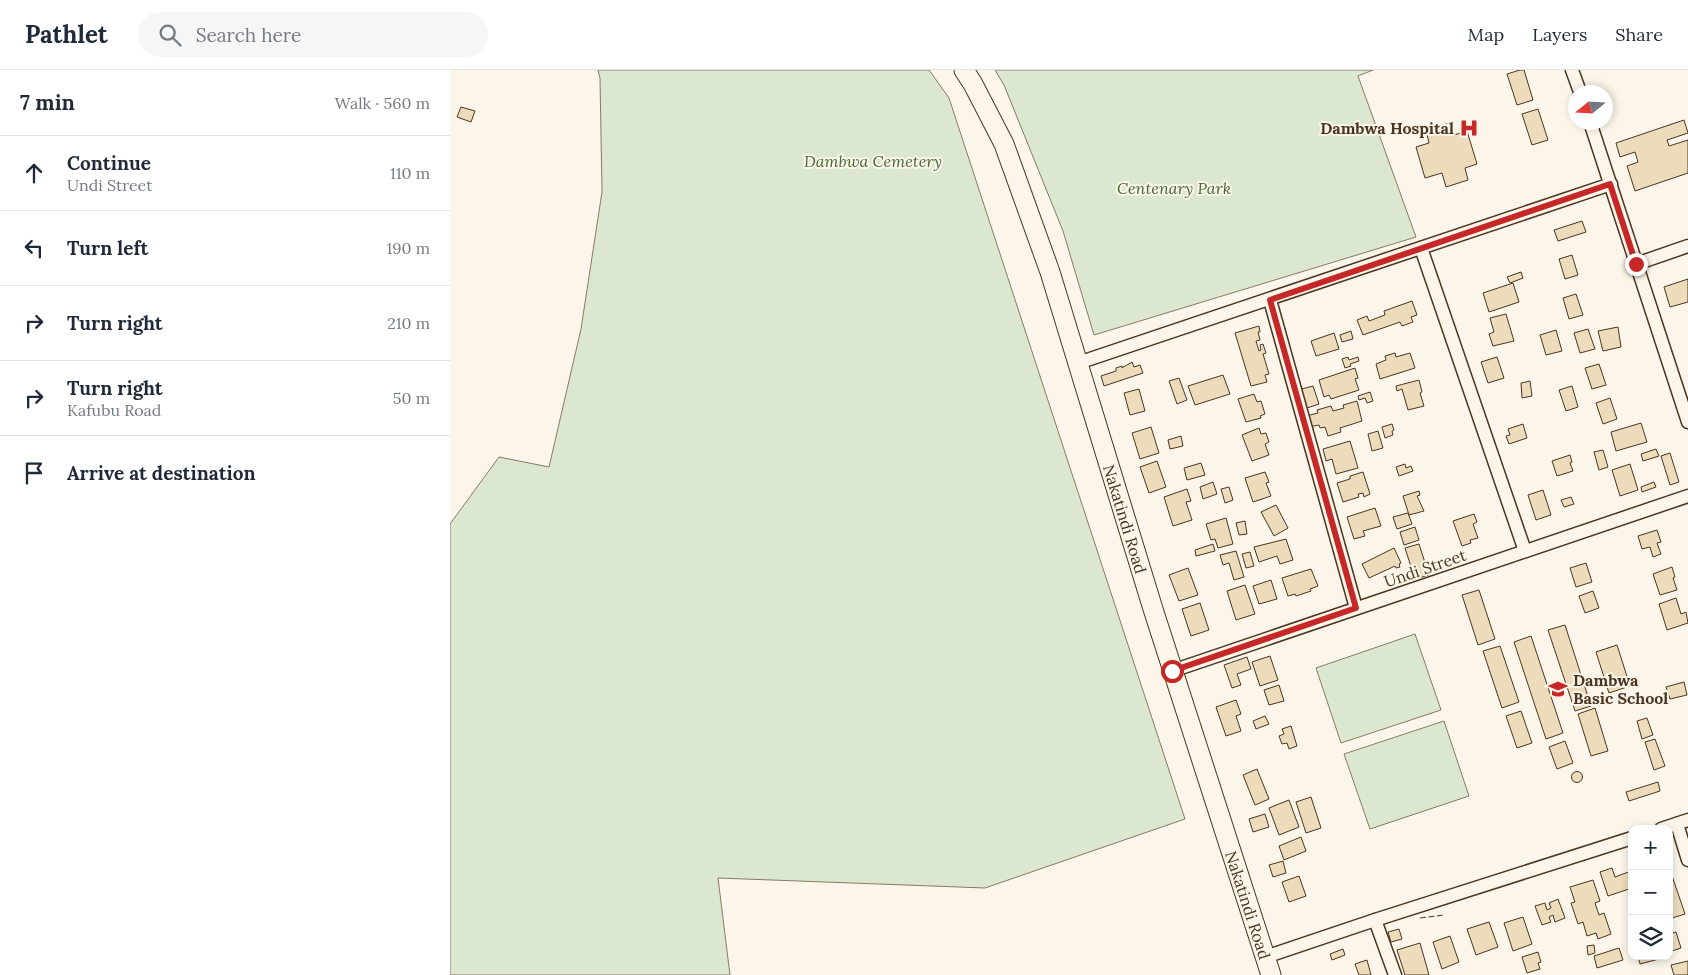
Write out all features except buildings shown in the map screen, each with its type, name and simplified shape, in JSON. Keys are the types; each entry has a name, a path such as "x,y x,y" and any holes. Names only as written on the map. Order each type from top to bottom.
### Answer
{"highway":[{"name":"Nakatindi Road","path":"964,70 1004,144 1050,272 1172,671 1271,975"}],"street":[{"path":"1572,70 1577,85"},
{"path":"1593,130 1688,422"},
{"path":"1078,363 1270,300 1610,184"},
{"path":"1636,264 1688,246"},
{"path":"1422,248 1525,551"},
{"path":"1270,300 1356,608"},
{"name":"Undi Street","path":"1172,671 1688,496"},
{"path":"1682,822 1688,860"},
{"path":"1265,957 1628,839"},
{"path":"1375,920 1394,975"}],"green space":[{"name":"Dambwa Cemetery","path":"598,70 929,70 949,98 1185,819 985,888 718,878 730,975 450,975 450,524 499,457 549,467 581,329 602,192 600,78"},
{"name":"Centenary Park","path":"995,70 1373,70 1358,76 1416,237 1094,335 1063,231 1004,85"},
{"path":"1415,634 1441,710 1341,743 1316,668"},
{"path":"1444,721 1469,796 1370,829 1344,754"}],"fence":[{"path":"1420,918 1444,915"}],"place":[{"name":"Dambwa Hospital","path":"1469,128"},
{"name":"Dambwa Basic School","path":"1558,689"}],"route":[{"path":"1172,671 1356,608 1270,300 1610,184 1636,264"}]}
